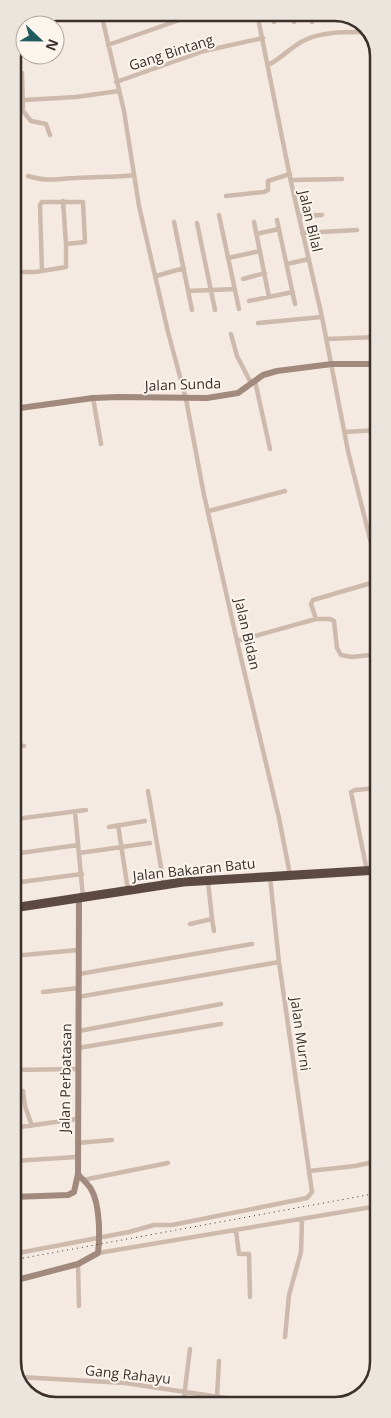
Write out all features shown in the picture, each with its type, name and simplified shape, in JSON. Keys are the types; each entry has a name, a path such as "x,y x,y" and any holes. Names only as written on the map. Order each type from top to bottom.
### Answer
{"highway":[{"name":"Jalan Bakaran Batu","path":"21,907 208,880 370,871"}],"main road":[{"name":"Jalan Sunda","path":"21,408 93,398 207,398 238,393 263,375 276,371 332,364 370,364"},
{"name":"Jalan Perbatasan","path":"78,1174 78,950 81,897"},
{"path":"21,1279 78,1264 98,1253 99,1226 94,1194 78,1174"},
{"path":"21,1197 68,1195 74,1192 78,1174"}],"street":[{"name":"Jalan Bidan","path":"103,21 132,155 137,194 186,399 222,573 279,818 290,875"},
{"path":"108,44 175,21"},
{"name":"Jalan Bilal","path":"259,21 290,180 370,538"},
{"path":"268,65 281,58 296,45 310,38 360,32"},
{"name":"Gang Bintang","path":"116,82 204,51 263,38"},
{"path":"22,73 23,111 31,120 46,124 50,135"},
{"path":"24,100 76,97 119,91"},
{"path":"226,196 264,192 268,190 268,181 290,174"},
{"path":"28,176 44,181 134,175"},
{"path":"290,180 342,179"},
{"path":"42,271 40,205 42,202 82,201 84,204 85,242 66,244"},
{"path":"21,272 66,267 63,202"},
{"path":"219,215 239,309"},
{"path":"299,216 322,215"},
{"path":"277,220 295,304"},
{"path":"174,222 192,310"},
{"path":"254,222 270,297"},
{"path":"196,223 215,310"},
{"path":"256,234 279,229"},
{"path":"302,233 357,230"},
{"path":"228,258 260,251"},
{"path":"286,264 308,259"},
{"path":"156,276 184,268"},
{"path":"243,279 265,273"},
{"path":"188,291 235,288"},
{"path":"249,301 293,292"},
{"path":"258,323 322,317"},
{"path":"231,334 237,356 253,382 270,449"},
{"path":"326,339 370,338"},
{"path":"93,398 101,444"},
{"path":"345,432 370,430"},
{"path":"209,510 285,491"},
{"path":"316,619 311,604 313,600 370,582"},
{"path":"237,641 316,619 330,619 334,621 337,648 341,655 352,657 370,655"},
{"path":"367,871 351,792 370,789"},
{"path":"148,791 164,885"},
{"path":"21,818 86,810"},
{"path":"75,812 82,874 81,897"},
{"path":"109,827 145,821"},
{"path":"118,825 128,890"},
{"path":"79,853 150,843"},
{"path":"21,853 78,845"},
{"path":"21,881 82,874"},
{"name":"Jalan Murni","path":"99,1238 154,1225 172,1225 294,1201 307,1198 312,1192 279,962 270,876"},
{"path":"208,880 214,931"},
{"path":"190,924 212,919"},
{"path":"79,974 252,944"},
{"path":"21,955 78,950"},
{"path":"78,997 279,962"},
{"path":"43,992 78,988"},
{"path":"79,1031 221,1004"},
{"path":"78,1048 221,1024"},
{"path":"21,1070 78,1069"},
{"path":"23,1091 25,1106 32,1126"},
{"path":"21,1127 78,1119"},
{"path":"77,1142 112,1140"},
{"path":"21,1160 77,1157"},
{"path":"83,1180 168,1162"},
{"path":"309,1171 348,1168 370,1163"},
{"path":"98,1253 370,1207"},
{"path":"285,1336 288,1295 301,1252 302,1220"},
{"path":"236,1231 238,1254 249,1254 250,1297"},
{"path":"21,1253 99,1238"},
{"path":"78,1264 79,1306"},
{"path":"185,1397 190,1349"},
{"path":"218,1396 219,1361"},
{"name":"Gang Rahayu","path":"27,1380 125,1383 223,1397"}],"railway":[{"path":"21,1259 370,1194"}]}
